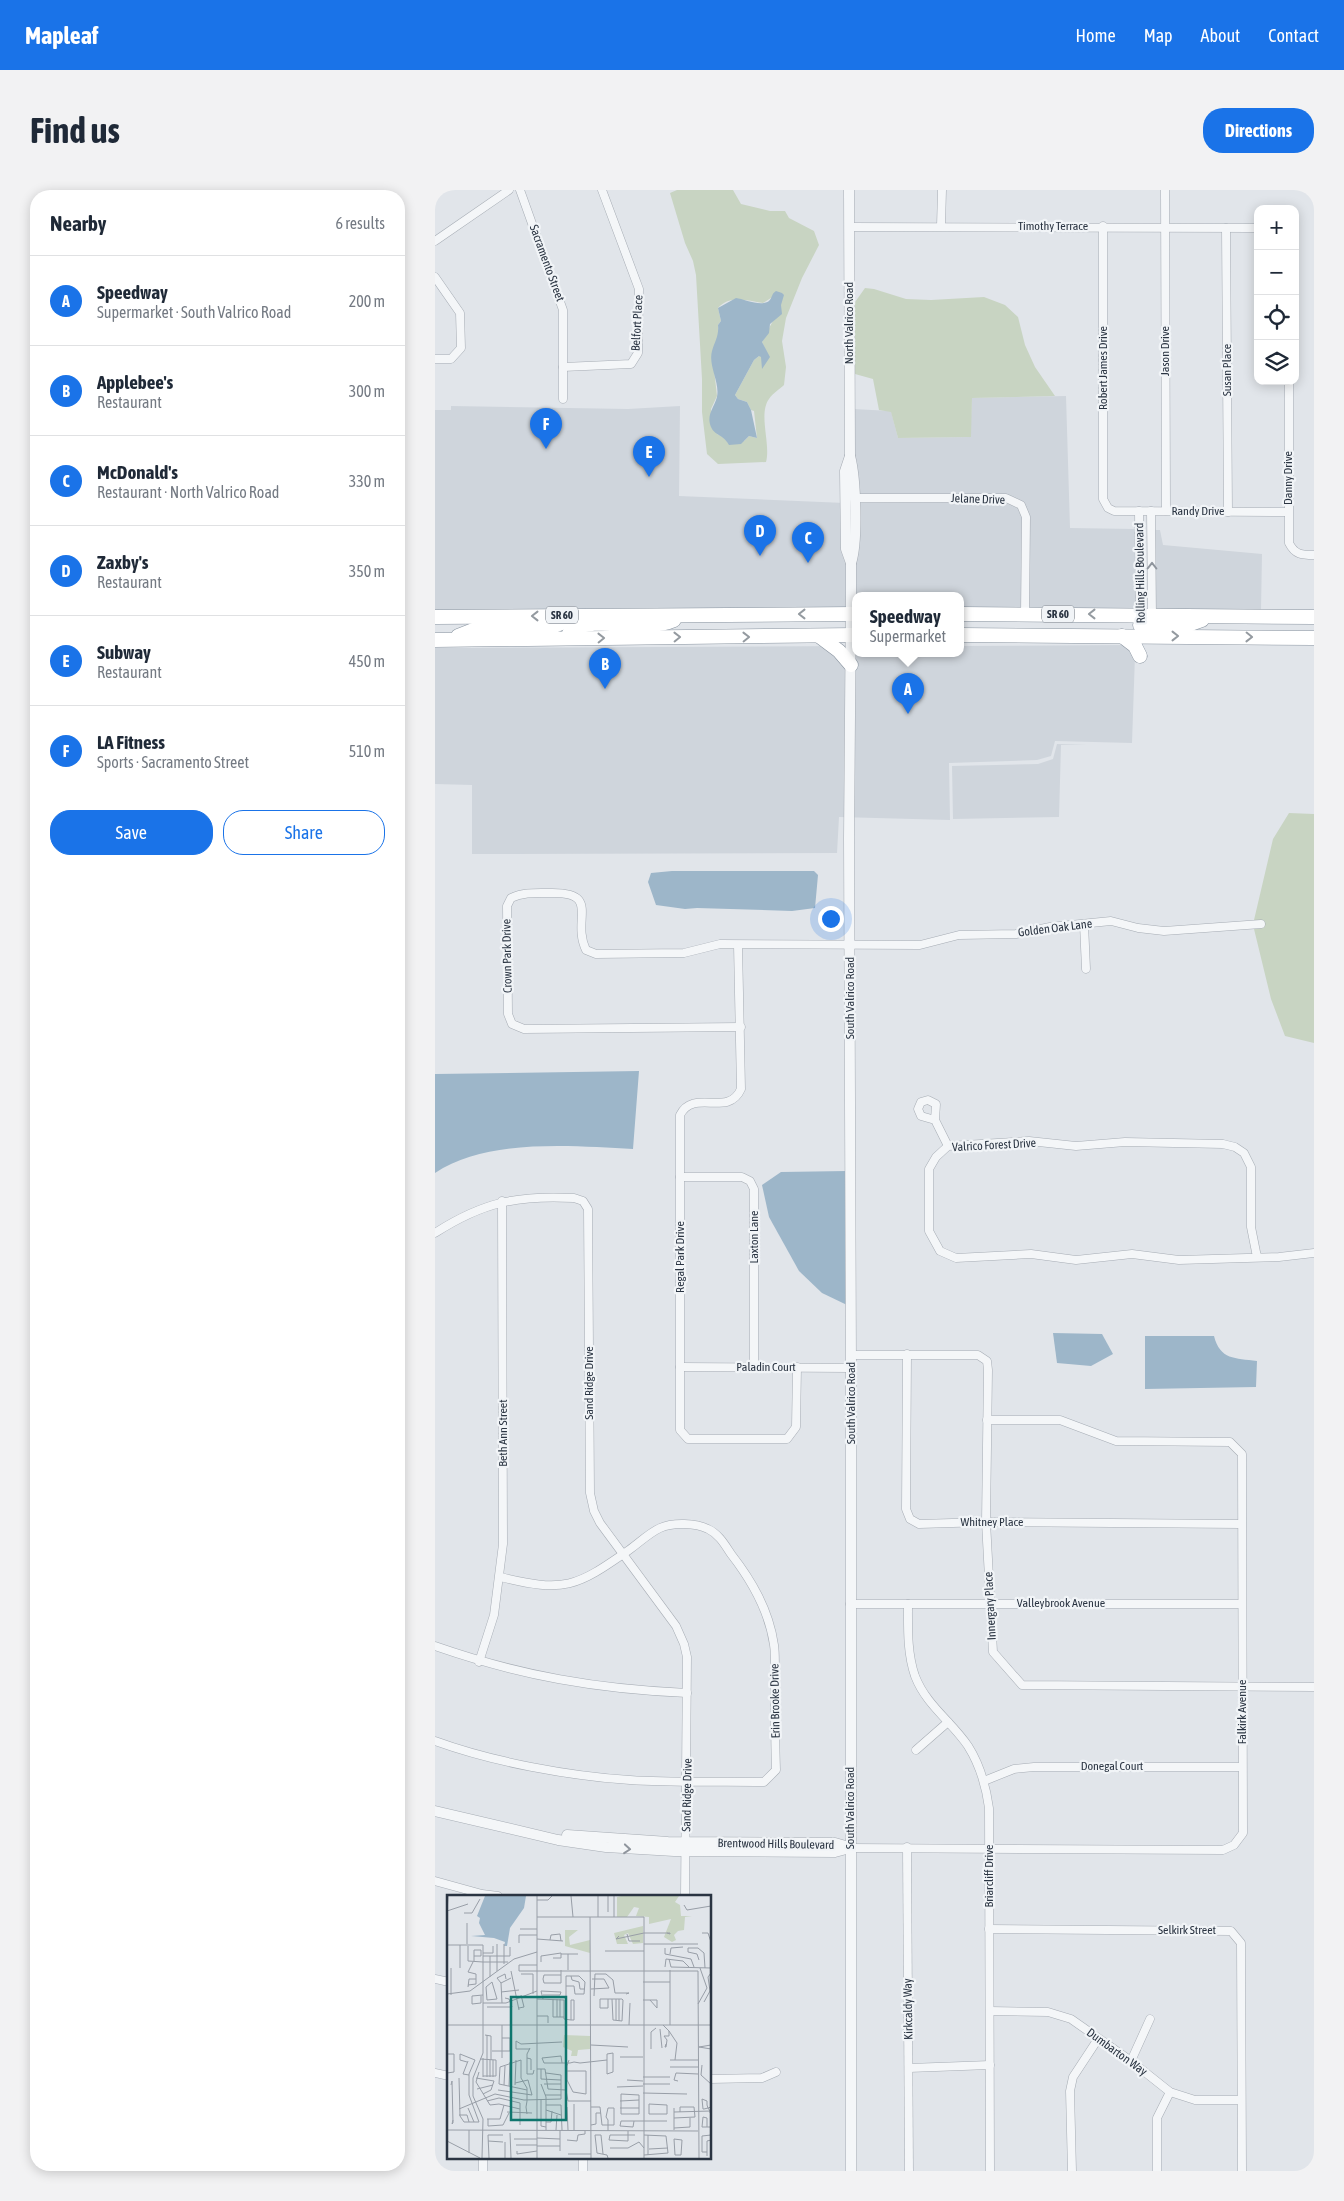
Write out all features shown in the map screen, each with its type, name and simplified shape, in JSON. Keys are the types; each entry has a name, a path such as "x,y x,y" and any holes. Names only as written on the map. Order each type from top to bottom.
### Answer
{"highway":[{"path":"567,638 571,630 583,625 650,625 670,622 689,614"},
{"name":"SR 60","path":"435,616 852,614"},
{"name":"SR 60","path":"964,614 1025,614 1314,638"},
{"path":"441,640 481,628 549,628 564,622 567,615"},
{"path":"1146,625 1188,625 1212,616 1314,617"},
{"name":"SR 60","path":"964,635 1122,636 1146,625"},
{"path":"819,636 835,648 851,666"},
{"name":"SR 60","path":"441,640 852,636"},
{"path":"1122,636 1135,646 1140,656"}],"street":[{"path":"435,242 509,190"},
{"name":"Sacramento Street","path":"520,190 563,310 563,399"},
{"name":"Belfort Place","path":"563,367 631,364 638,353 639,290 602,190"},
{"name":"North Valrico Road","path":"849,190 850,456 853,470 855,549 851,563"},
{"path":"941,226 942,190"},
{"name":"Jason Drive","path":"1165,190 1166,511"},
{"name":"Timothy Terrace","path":"849,227 1103,226 1254,228"},
{"name":"Robert James Drive","path":"1103,226 1103,499 1107,508"},
{"name":"Susan Place","path":"1226,228 1228,512"},
{"path":"435,277 460,313 461,348 451,359 435,359"},
{"name":"Danny Drive","path":"1289,385 1289,544 1292,550 1299,555 1314,555"},
{"name":"North Valrico Road","path":"850,456 845,471 846,549 851,563 852,592"},
{"name":"Jelane Drive","path":"854,498 1006,498 1021,505 1026,517 1025,614"},
{"name":"Randy Drive","path":"1107,508 1114,511 1289,512"},
{"name":"Rolling Hills Boulevard","path":"1139,511 1146,625"},
{"name":"Rolling Hills Boulevard","path":"1146,625 1151,511"},
{"name":"South Valrico Road","path":"851,2171 849,838 852,651"},
{"name":"Crown Park Drive","path":"741,1028 524,1029 512,1024 508,1014 507,906 511,898 520,894 569,893 577,896 581,903 582,941 586,950 596,954 684,953 720,944 850,944"},
{"name":"Golden Oak Lane","path":"850,944 920,945 959,935 1016,934 1050,927 1111,921 1138,928 1164,931 1261,924"},
{"path":"1084,924 1086,969"},
{"name":"Regal Park Drive","path":"738,945 741,1089 738,1096 727,1102 692,1103 684,1106 679,1115 680,1430 688,1439 787,1439 796,1427 797,1367"},
{"path":"935,1120 948,1146"},
{"name":"Valrico Forest Drive","path":"1257,1257 1251,1227 1251,1167 1244,1153 1235,1146 1148,1142 1076,1146 1029,1142 948,1146 936,1157 929,1169 929,1231 940,1251 956,1258 1031,1254 1076,1260 1132,1254 1179,1260 1279,1257 1314,1253"},
{"name":"Laxton Lane","path":"679,1177 742,1177 750,1180 754,1189 754,1366"},
{"name":"Sand Ridge Drive","path":"435,1233 465,1215 502,1202 528,1198 574,1198 583,1201 588,1209 590,1493 598,1519 676,1626 684,1644 687,1657 685,1895"},
{"name":"Beth Ann Street","path":"479,1662 493,1615 500,1577 503,1544 502,1202"},
{"name":"Innergary Place","path":"851,1354 978,1355 987,1361 986,1522 993,1652 1023,1686 1314,1687"},
{"name":"Whitney Place","path":"907,1354 906,1509 910,1519 919,1524 986,1522 1241,1524"},
{"name":"Paladin Court","path":"681,1367 851,1368"},
{"name":"Falkirk Avenue","path":"850,1848 1223,1850 1234,1845 1243,1833 1242,1454 1230,1442 1116,1441 1060,1420 987,1420"},
{"name":"Erin Brooke Drive","path":"435,1741 511,1761 579,1774 630,1780 764,1782 776,1770 774,1646 769,1620 749,1577 719,1537 709,1529 689,1525 673,1525 660,1528 596,1573 575,1583 553,1587 537,1586 500,1577"},
{"name":"Valleybrook Avenue","path":"850,1604 1241,1604"},
{"name":"Briarcliff Drive","path":"908,1604 909,1642 915,1676 929,1700 968,1746 984,1781 989,1808 989,2171"},
{"path":"435,1646 479,1662 578,1684 630,1690 687,1693"},
{"path":"916,1750 947,1722"},
{"name":"Donegal Court","path":"984,1781 1014,1769 1033,1767 1242,1767"},
{"name":"Brentwood Hills Boulevard","path":"435,1811 544,1835 560,1834 686,1847 835,1843 850,1848"},
{"name":"Kirkcaldy Way","path":"907,1847 909,2171"},
{"path":"435,1881 494,1895"},
{"name":"Selkirk Street","path":"989,1929 1231,1930 1241,1943 1242,2171"},
{"name":"Dumbarton Way","path":"990,2011 1048,2012 1071,2020 1131,2061 1169,2092 1195,2100 1241,2100"},
{"path":"1131,2061 1150,2019"},
{"path":"1072,2171 1070,2091 1073,2077 1098,2039"},
{"path":"909,2068 990,2065"},
{"path":"711,2079 762,2078 776,2072"},
{"path":"1157,2171 1157,2118 1169,2092"},
{"path":"483,2158 483,2171"},
{"path":"583,2158 583,2171"}],"shaded area":[{"path":"1066,396 1070,528 1135,529 1137,610 1028,610 1024,503 1007,494 853,494 853,409 891,411 898,438 970,437 972,398"},
{"path":"451,406 628,409 680,406 679,496 845,503 847,610 435,612 435,410 451,410"},
{"path":"1005,502 1018,508 1022,518 1021,610 964,610 964,592 855,592 853,503"},
{"path":"1155,530 1160,530 1163,545 1262,554 1261,610 1156,610"},
{"path":"1126,645 1135,655 1132,743 1055,741 1051,756 1037,760 949,763 950,820 839,817 837,853 472,854 472,785 435,784 435,648 852,646 852,657 964,657 964,646"},
{"path":"1057,744 1087,745 1061,745 1059,817 953,819 952,766 1038,764 1053,759"}],"green space":[{"path":"677,190 733,190 741,204 770,211 785,211 789,218 814,231 819,245 802,278 786,318 782,341 786,367 784,385 774,393 766,405 766,462 718,464 707,454 702,412 696,275 670,193","holes":["771,298 776,317 762,342 769,357 759,356 754,360 735,395 738,399 747,402 751,410 754,411 757,438 749,436 744,441 728,443 724,437 717,434 711,409 717,396 712,352 718,339 718,325 721,321 718,308 728,301 745,300 763,303"]},
{"path":"865,288 906,299 931,300 984,297 1005,305 1018,317 1025,345 1035,367 1055,396 972,398 971,437 898,438 891,412 879,410 873,379 855,374 853,305"},
{"path":"1289,813 1314,814 1314,1043 1285,1036 1271,999 1254,929 1264,928 1264,920 1254,920 1273,839"}],"water":[{"path":"776,291 784,295 781,305 782,314 770,324 769,333 762,342 770,357 762,369 761,357 759,356 754,360 735,395 738,399 747,402 751,410 757,438 749,436 741,444 729,445 713,430 709,419 717,397 717,386 711,357 718,325 721,321 718,308 736,298 766,303"},
{"path":"672,871 814,871 818,875 815,908 792,911 685,909 656,905 648,882 651,873"},
{"path":"639,1071 633,1149 558,1146 505,1149 479,1154 456,1162 435,1173 435,1074"},
{"path":"847,1171 847,1305 822,1293 799,1271 769,1217 762,1185 781,1172"},
{"path":"1053,1333 1102,1334 1113,1354 1091,1366 1057,1363"},
{"path":"1145,1336 1214,1336 1220,1350 1224,1354 1235,1358 1257,1361 1256,1387 1145,1389"}],"place":[{"name":"LA Fitness","path":"546,449"},
{"name":"Subway","path":"649,477"},
{"name":"Zaxby's","path":"760,556"},
{"name":"McDonald's","path":"808,563"},
{"name":"Applebee's","path":"605,689"},
{"name":"Speedway","path":"908,714"}]}
